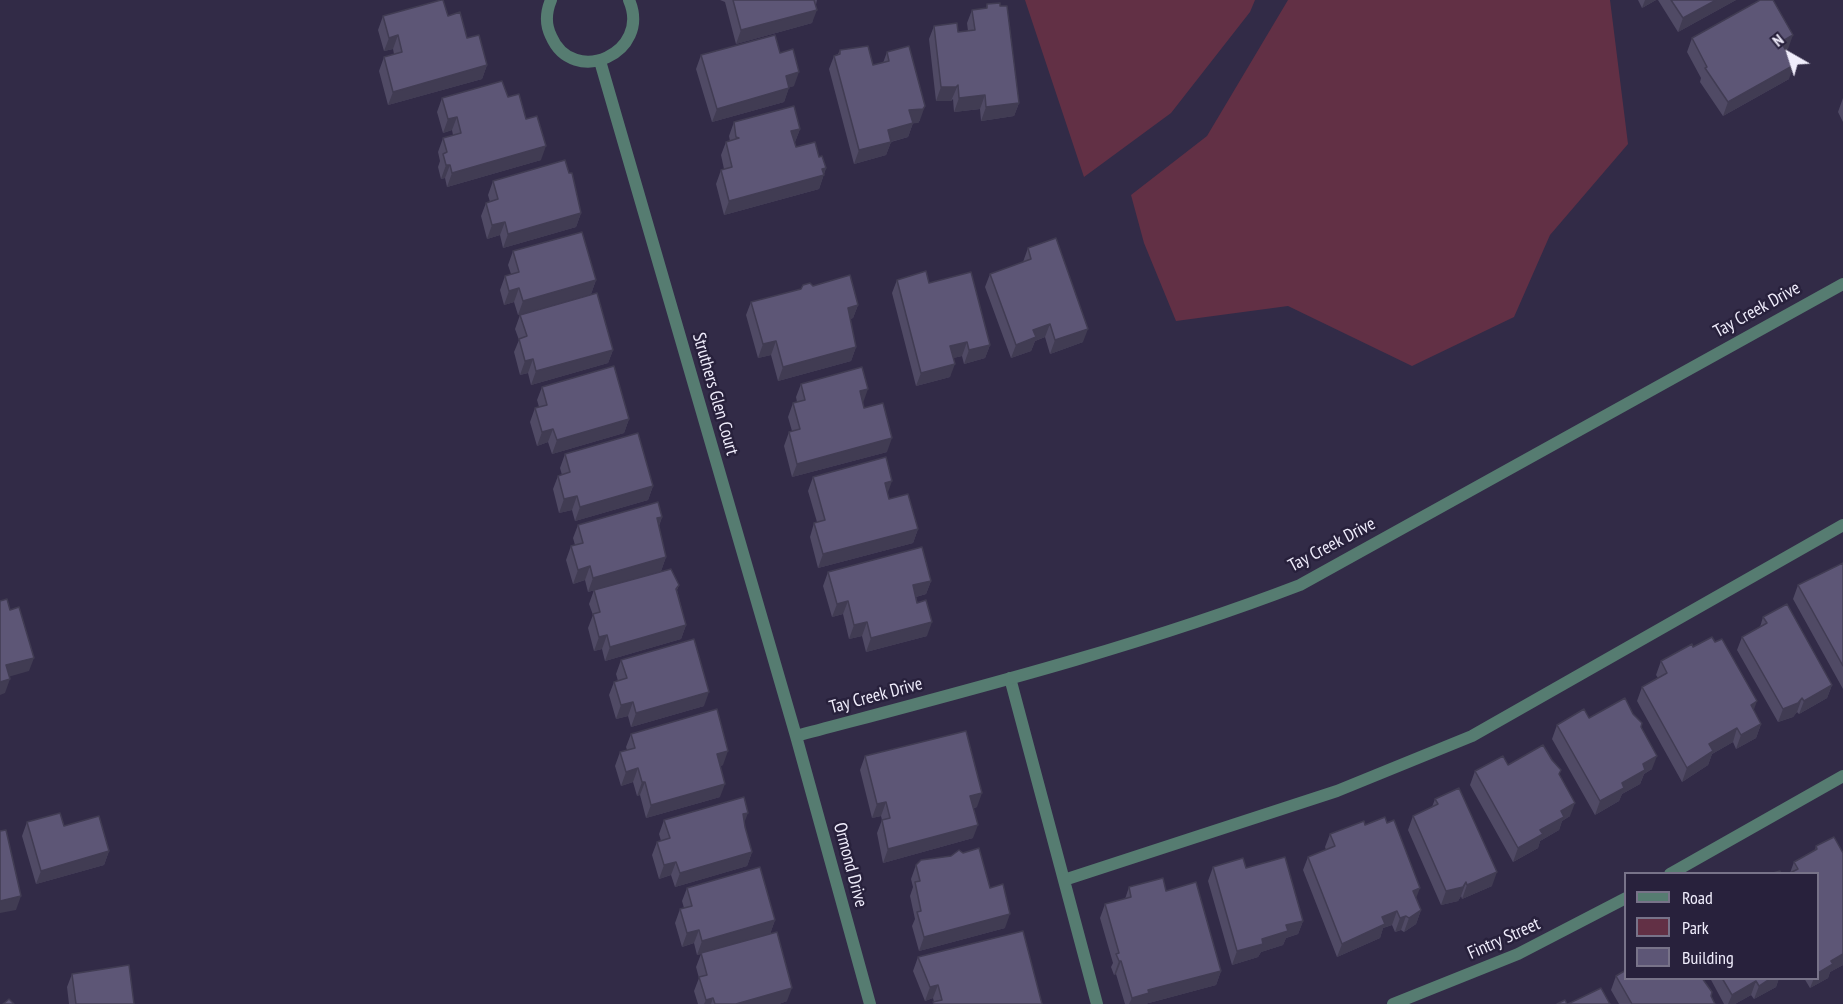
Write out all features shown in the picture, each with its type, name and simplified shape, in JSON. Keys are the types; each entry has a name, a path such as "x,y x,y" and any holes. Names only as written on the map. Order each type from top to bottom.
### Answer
{"street":[{"path":"551,0 546,15 547,29 553,42 562,52 574,59 600,61 624,47 630,35 634,21 629,0"},
{"name":"Struthers Glen Court","path":"600,61 796,736"},
{"name":"Tay Creek Drive","path":"796,736 1010,678 1235,610 1300,585 1843,284"},
{"path":"1064,880 1337,791 1472,736 1843,525"},
{"path":"1010,678 1097,1004"},
{"name":"Ormond Drive","path":"796,736 870,1004"},
{"path":"1672,872 1843,776"},
{"name":"Fintry Street","path":"1393,1004 1518,954 1624,899"}],"green space":[{"path":"1025,0 1255,0 1250,12 1171,113 1084,177"},
{"path":"1288,0 1610,0 1628,144 1550,235 1514,317 1412,366 1288,306 1176,321 1144,243 1131,195 1207,136"}],"building":[{"path":"443,0 448,16 460,12 467,38 479,35 487,65 393,92 384,57 402,52 398,35 389,38 383,16"},
{"path":"733,0 814,0 817,10 741,30"},
{"path":"1671,0 1716,0 1683,18"},
{"path":"1760,0 1773,0 1793,35 1781,42 1794,65 1728,102 1705,68 1707,67 1692,38"},
{"path":"1000,3 1000,6 1007,6 1019,103 986,107 985,95 959,98 958,85 941,87 934,26 957,23 958,32 975,30 972,10 987,8 987,4"},
{"path":"775,35 780,53 793,49 799,72 786,76 789,88 717,109 701,55"},
{"path":"868,46 873,65 889,61 887,52 909,46 925,106 923,109 909,110 913,123 888,130 891,142 859,150 834,56 840,54 840,50"},
{"path":"502,81 508,97 519,94 526,119 537,116 546,146 452,173 450,165 446,165 443,154 447,152 443,138 461,133 457,117 448,119 442,98"},
{"path":"794,106 800,129 791,131 796,147 815,142 819,157 822,156 826,168 822,169 824,175 729,201 721,170 732,167 726,142 739,138 736,137 734,122"},
{"path":"565,160 569,173 572,173 581,213 508,234 505,222 492,225 486,203 498,199 493,181"},
{"path":"582,232 596,280 523,301 519,288 509,291 505,276 519,272 513,251"},
{"path":"1056,238 1088,329 1055,340 1050,324 1033,330 1036,337 1016,345 990,274 1031,259 1028,248"},
{"path":"926,271 929,283 971,272 990,345 969,350 967,342 950,346 955,364 921,373 897,280"},
{"path":"850,275 858,305 848,308 856,347 783,367 776,341 763,344 751,302 801,289 803,285 810,283 813,286"},
{"path":"597,293 613,350 536,371 533,359 525,361 519,339 527,336 520,315"},
{"path":"614,366 629,419 557,440 553,429 542,432 535,408 547,405 542,387"},
{"path":"862,367 868,389 860,391 864,408 883,403 892,438 797,464 789,432 800,429 793,403 805,400 801,384"},
{"path":"638,433 653,486 580,507 577,496 564,499 558,476 570,472 565,454"},
{"path":"886,457 892,481 885,483 889,499 908,494 918,529 823,554 814,523 825,520 813,477"},
{"path":"658,502 662,517 657,518 666,557 593,578 590,566 578,570 571,546 583,543 578,525"},
{"path":"922,547 931,581 913,585 917,603 926,600 932,622 871,638 867,622 854,625 848,601 837,604 828,572"},
{"path":"1843,563 1843,666 1798,585"},
{"path":"671,569 679,585 676,589 686,625 610,647 607,635 599,637 593,614 600,612 594,590"},
{"path":"7,599 10,610 19,607 34,658 6,665 10,679 0,682 0,601"},
{"path":"1787,604 1832,685 1804,701 1802,698 1798,703 1783,709 1742,637 1767,623 1763,617"},
{"path":"1712,637 1715,642 1722,639 1757,701 1751,705 1761,724 1741,735 1737,728 1709,744 1713,751 1687,768 1642,687 1667,673 1661,661 1692,644 1693,647"},
{"path":"694,639 709,692 636,713 633,702 621,705 614,682 627,678 621,660"},
{"path":"1625,698 1633,714 1642,723 1641,727 1657,756 1643,764 1645,770 1622,783 1624,788 1600,801 1557,725 1584,709 1589,718"},
{"path":"717,709 728,751 717,754 725,784 651,805 645,782 642,782 638,768 626,772 620,752 635,748 631,734"},
{"path":"966,731 982,793 970,796 978,825 888,849 882,820 890,818 886,802 877,804 865,756"},
{"path":"1543,745 1561,770 1559,774 1575,803 1561,811 1564,817 1540,830 1543,834 1518,848 1475,771 1503,756 1508,765"},
{"path":"1459,788 1497,872 1467,885 1466,882 1463,887 1446,891 1413,816 1438,804 1435,799"},
{"path":"744,797 748,813 743,814 752,852 680,873 676,862 664,865 657,842 670,838 664,820"},
{"path":"60,813 64,826 99,816 109,851 41,871 27,822"},
{"path":"1385,817 1387,823 1394,820 1420,888 1413,891 1421,910 1409,918 1406,916 1400,918 1397,911 1382,917 1385,924 1342,944 1308,857 1335,846 1330,834 1364,821 1365,825"},
{"path":"6,830 21,896 0,901 0,831"},
{"path":"1834,837 1843,853 1843,954 1831,961 1833,964 1819,972 1819,872 1792,872 1798,869 1794,862 1817,849 1816,846"},
{"path":"979,848 990,888 1003,884 1010,914 924,937 917,912 921,911 915,882 920,881 916,865 921,860 951,856 959,850 963,853"},
{"path":"1285,857 1303,921 1286,925 1288,931 1262,939 1263,944 1237,951 1213,867 1243,858 1246,868"},
{"path":"760,867 775,920 702,941 699,930 687,933 680,909 692,906 687,888"},
{"path":"1163,878 1166,891 1196,882 1221,971 1148,990 1149,993 1132,998 1121,961 1116,954 1119,953 1105,904 1131,897 1129,887"},
{"path":"1023,931 1042,1004 934,1004 933,1002 942,1000 938,985 930,987 918,957"},
{"path":"777,932 792,988 736,1004 715,1004 713,998 706,1000 699,977 707,975 701,953"},
{"path":"129,965 134,1004 76,1004 72,974"},
{"path":"1624,971 1624,980 1703,980 1712,992 1711,996 1715,1004 1632,1004 1616,976"},
{"path":"1723,980 1768,980 1759,986 1756,981 1732,995"},
{"path":"1601,988 1610,1004 1568,1004"},
{"path":"9,999 14,1004 3,1004"}]}
